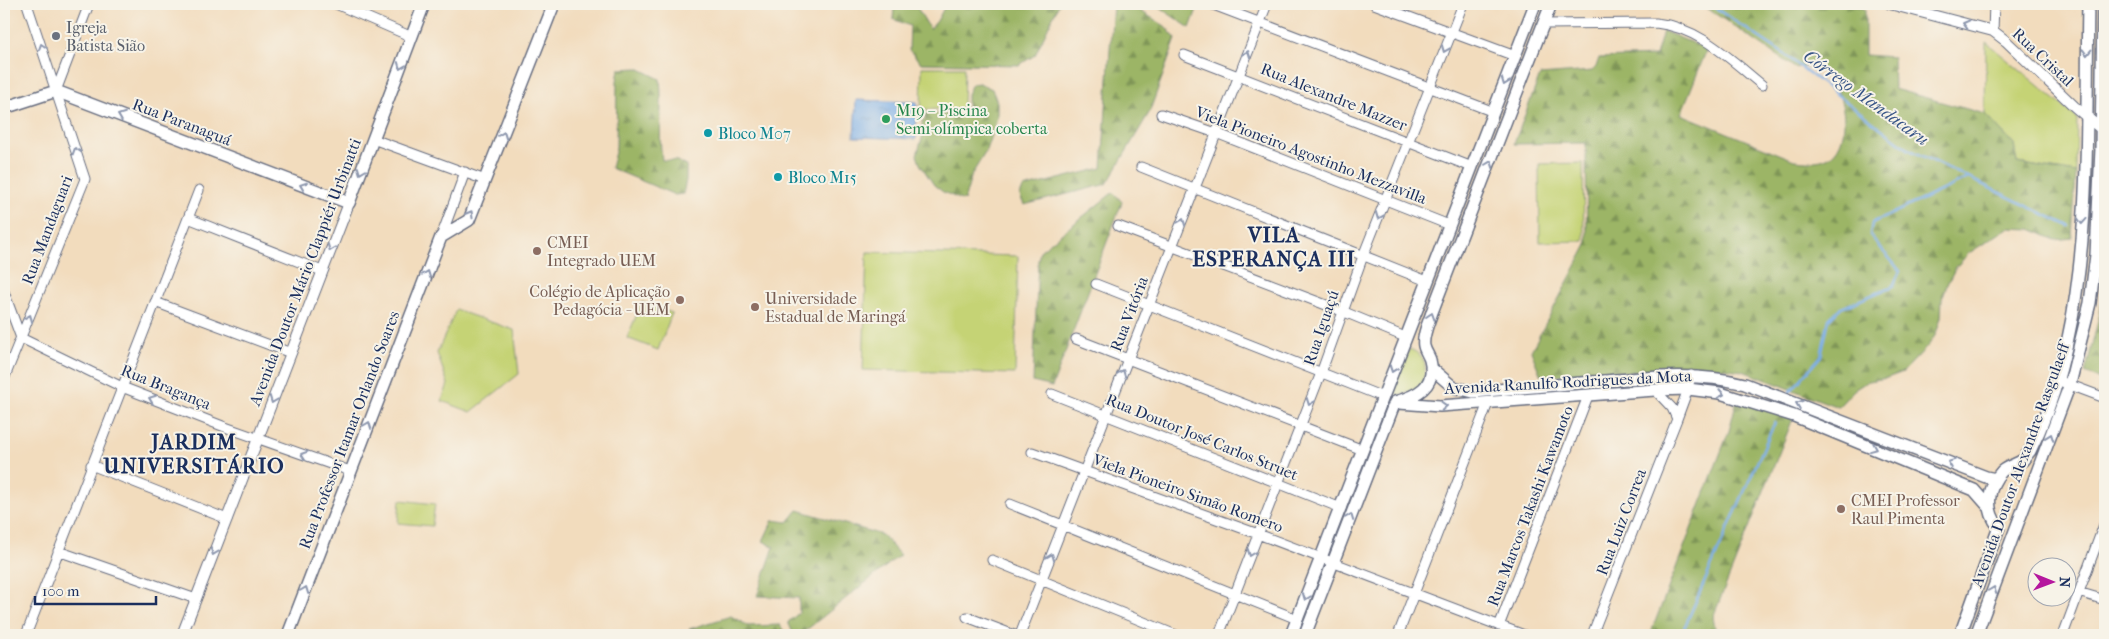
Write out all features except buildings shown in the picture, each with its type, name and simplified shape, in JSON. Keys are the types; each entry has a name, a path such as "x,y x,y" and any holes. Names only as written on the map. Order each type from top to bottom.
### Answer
{"main road":[{"name":"Avenida Doutor Mário Clappiér Urbinatti","path":"349,203 424,4"},
{"path":"441,237 469,220 554,4"},
{"path":"1291,635 1535,4"},
{"path":"1305,635 1395,402 1415,396 1424,389 1429,380 1430,359 1424,346 1432,312 1551,4"},
{"name":"Avenida Doutor Alexandre Rasgulaeff","path":"1960,635 2000,527 1992,519 1988,506 1996,479 2002,471 2012,464 2023,460 2035,440 2057,380 2073,314 2080,255 2085,173 2088,4"},
{"name":"Avenida Doutor Alexandre Rasgulaeff","path":"1976,635 2070,384 2090,303 2096,255 2103,149 2103,4"},
{"path":"4,108 56,91"},
{"name":"Rua Paranaguá","path":"56,91 349,203"},
{"name":"Rua Professor Itamar Orlando Soares","path":"288,635 441,237"},
{"path":"1405,337 1424,346"},
{"name":"Avenida Ranulfo Rodrigues da Mota","path":"1431,368 1453,387 1473,392 1690,375 1724,379 1745,384 1986,477 1996,479"},
{"name":"Avenida Ranulfo Rodrigues da Mota","path":"1383,398 1395,402 1427,406 1688,389 1738,398 1794,416 1974,490 1988,506"},
{"path":"2023,460 2033,464 2037,473"},
{"path":"2000,527 2007,530 2015,530"}],"street":[{"name":"Rua Mandaguari","path":"4,379 85,179 27,4"},
{"path":"56,91 90,4"},
{"path":"336,4 412,37"},
{"path":"1211,4 1494,112"},
{"name":"Rua Vitória","path":"1020,635 1267,4"},
{"path":"1374,4 1515,56"},
{"name":"Rua Iguaçú","path":"1219,635 1321,373 1363,256 1463,4"},
{"name":"Rua Cristal","path":"1890,4 1911,7 1993,32 2006,41 2103,130"},
{"path":"1993,32 1994,4"},
{"path":"1543,24 1671,24 1712,44 1762,85"},
{"name":"Rua Alexandre Mazzer","path":"1184,55 1472,167"},
{"name":"Viela Pioneiro Agostinho Mezzavilla","path":"1161,114 1216,133 1449,225"},
{"path":"373,139 485,180"},
{"path":"1140,168 1427,281"},
{"name":"Rua Professor Itamar Orlando Soares","path":"441,237 465,172"},
{"path":"26,635 198,190"},
{"name":"Avenida Doutor Mário Clappiér Urbinatti","path":"182,635 349,203"},
{"path":"188,218 322,271"},
{"path":"1118,226 1342,311 1405,337"},
{"path":"1096,284 1383,398"},
{"path":"4,292 21,338"},
{"path":"155,302 291,353"},
{"name":"Rua Bragança","path":"21,338 122,387 350,471"},
{"path":"1076,338 1363,450"},
{"name":"Rua Luiz Correa","path":"1592,635 1677,419 1688,389 1690,375"},
{"path":"2057,380 2105,398"},
{"path":"1655,390 1672,408 1677,419"},
{"name":"Rua Doutor José Carlos Struet","path":"1052,394 1341,508"},
{"name":"Rua Marcos Takashi Kawamoto","path":"1500,626 1588,396"},
{"path":"1398,635 1488,402"},
{"name":"Viela Pioneiro Simão Romero","path":"1032,452 1414,592 1524,635"},
{"path":"92,465 227,519"},
{"path":"1010,504 1297,619"},
{"path":"2063,635 2105,522"},
{"path":"58,551 196,599"},
{"path":"992,560 1176,635"},
{"path":"2078,592 2105,600"},
{"path":"966,616 1014,635"}],"green space":[{"path":"946,4 1059,4 1035,55 1019,65 921,63 909,50 910,26 893,19 894,9 916,6 930,29 937,21"},
{"path":"1113,4 1129,4 1165,26 1176,39 1149,113 1107,184 1024,205 1020,196 1023,188 1102,168"},
{"path":"1154,4 1199,4 1190,28"},
{"path":"1701,4 1848,4 1865,9 1865,55 1893,57 1894,89 1985,114 2014,145 2017,163 2076,173 2072,238 2055,240 2031,229 2008,228 1969,253 1956,267 1948,282 1942,299 1941,317 1936,334 1928,346 1903,372 1887,378 1868,381 1854,390 1838,407 1743,371 1715,367 1541,376 1531,351 1587,245 1586,143 1514,144 1540,75 1592,71 1596,67 1599,58 1656,56 1663,31 1707,49 1681,114 1794,160 1821,160 1829,157 1837,149 1842,137 1844,123 1843,109 1833,82 1824,73 1812,66 1795,68"},
{"path":"1986,42 2077,118 2076,173 2017,163 2014,145 1985,114"},
{"path":"922,67 964,67 963,110 921,109"},
{"path":"638,68 660,79 660,140 662,160 677,161 686,166 683,194 675,195 611,168 616,148 617,81 619,69"},
{"path":"979,83 992,89 997,102 997,118 985,153 972,174 964,201 943,192 934,185 920,164 917,155 923,135 922,121 925,119 927,112 963,117 967,112 967,94 972,84"},
{"path":"1583,163 1584,241 1540,242 1539,164"},
{"path":"1114,193 1122,202 1052,387 1033,382 1040,251"},
{"path":"867,252 1018,256 1015,374 863,370"},
{"path":"2105,275 2105,381 2085,373 2100,313"},
{"path":"642,302 672,313 658,350 627,338"},
{"path":"456,310 514,330 519,374 471,412 442,401 448,384 437,353"},
{"path":"1409,349 1420,355 1423,359 1425,370 1423,381 1420,387 1399,396 1393,390"},
{"path":"1738,395 1794,416 1713,617 1716,635 1650,635 1729,431"},
{"path":"400,500 435,504 432,526 398,523"},
{"path":"798,510 882,535 900,555 800,635 794,635 788,622 799,613 799,598 757,596 774,547 763,541 773,520 788,522"},
{"path":"731,616 748,626 780,625 786,635 698,635 689,629"}],"water":[{"name":"M19 – Piscina Semi-olímpica coberta","path":"856,100 917,102 916,139 854,137"}],"waterway":[{"name":"Córrego Mandacaru","path":"1709,4 1784,54 1908,149 2069,226"},
{"path":"1789,393 1821,356 1829,319 1839,309 1893,286 1900,271 1870,235 1872,223 1968,178"},
{"path":"1681,635 1775,422"}],"place":[{"name":"Igreja Batista Sião","path":"56,36"},
{"name":"M19 – Piscina Semi-olímpica coberta","path":"886,119"},
{"name":"Bloco M07","path":"708,133"},
{"name":"Bloco M15","path":"778,177"},
{"name":"CMEI Integrado UEM","path":"537,251"},
{"name":"Colégio de Aplicação Pedagócia - UEM","path":"680,300"},
{"name":"Universidade Estadual de Maringá","path":"755,307"},
{"name":"CMEI Professor Raul Pimenta","path":"1841,509"}],"district":[{"name":"VILA ESPERANÇA III","path":"1274,247"},
{"name":"JARDIM UNIVERSITÁRIO","path":"194,454"}]}
